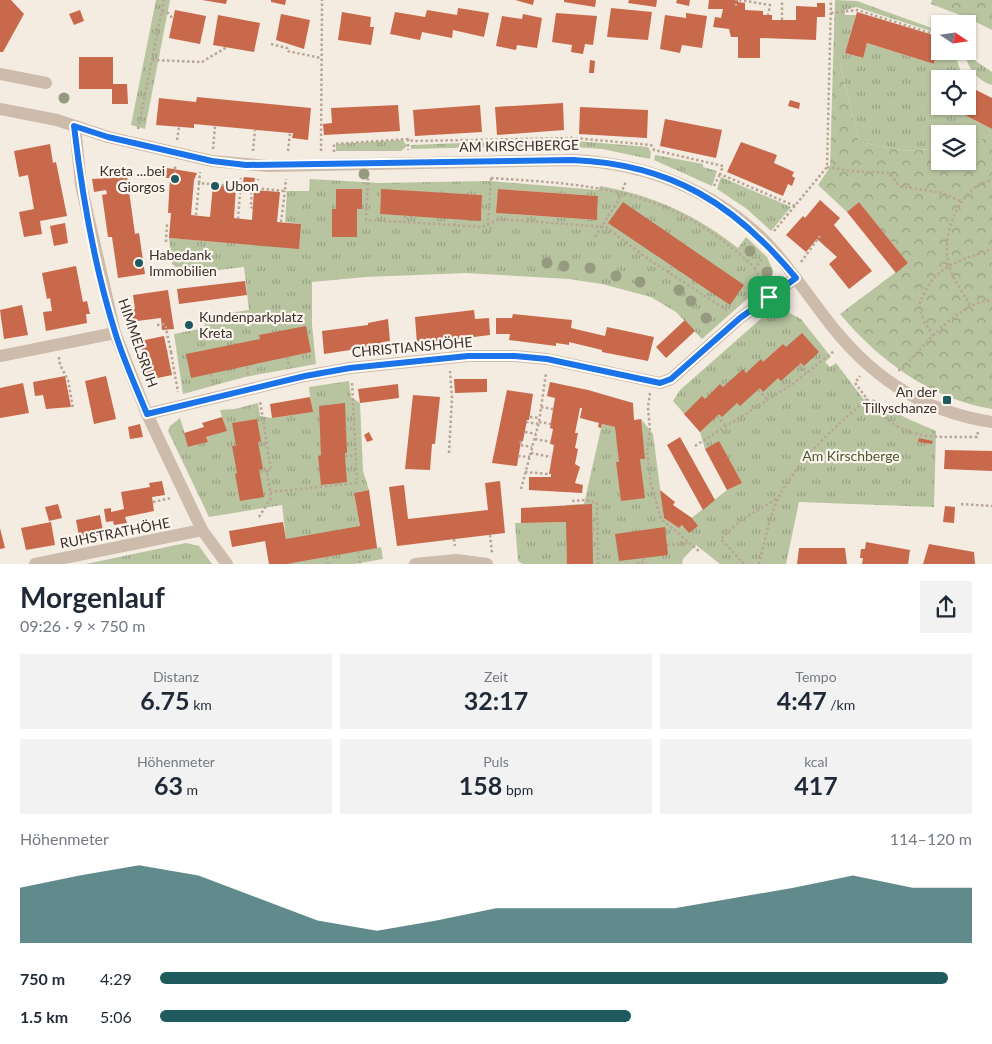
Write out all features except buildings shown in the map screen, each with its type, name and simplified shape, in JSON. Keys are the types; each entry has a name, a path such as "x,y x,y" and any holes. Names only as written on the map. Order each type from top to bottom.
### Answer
{"street":[{"path":"0,74 46,83"},
{"path":"0,110 57,120 74,126"},
{"name":"AM KIRSCHBERGE","path":"74,126 135,143 229,163 269,166 573,160 629,167 666,178 697,192 727,210 764,241 794,275 845,342 868,366 888,382 923,402 986,421"},
{"name":"HIMMELSRUH","path":"74,126 81,186 115,333 147,414 202,530 227,564"},
{"name":"CHRISTIANSHÖHE","path":"147,414 178,405 305,376 350,368 448,358 499,356 547,359 594,367 656,383 665,382 794,275"},
{"path":"0,356 115,333"},
{"name":"RUHSTRATHÖHE","path":"34,564 202,530"},
{"path":"415,564 456,560 486,564"}],"path":[{"path":"138,127 164,0"},
{"path":"321,164 322,0"},
{"path":"736,6 738,0 770,5 768,15"},
{"path":"782,0 782,20"},
{"path":"755,268 765,255 764,241 827,166 831,0"},
{"path":"831,13 857,10 931,33"},
{"path":"162,11 168,12 173,19"},
{"path":"271,44 288,48 287,51 321,58"},
{"path":"152,60 202,62 227,48"},
{"path":"214,138 215,126"},
{"path":"178,138 179,127"},
{"path":"254,140 255,130"},
{"path":"289,142 290,133"},
{"path":"490,139 490,144"},
{"path":"653,156 654,150"},
{"path":"827,166 852,171 890,173 899,186 943,193 962,202"},
{"path":"595,237 622,192 629,167"},
{"path":"196,216 200,173"},
{"path":"713,187 720,174"},
{"path":"238,219 241,177"},
{"path":"257,189 258,179"},
{"path":"493,232 488,224 490,179 545,181 622,192 642,197 690,218 718,235 755,268 769,297"},
{"path":"970,305 949,265 946,248 950,230 962,202 972,189 992,179"},
{"path":"368,182 366,220 482,226 499,219 606,227 668,272 732,313"},
{"path":"194,186 199,184 216,184 285,191"},
{"path":"281,222 286,184"},
{"path":"252,187 251,208 253,208"},
{"path":"278,210 283,210"},
{"path":"522,215 522,221"},
{"path":"404,222 405,216"},
{"path":"454,219 454,225"},
{"path":"571,219 571,224"},
{"path":"166,242 167,225 170,225"},
{"path":"794,275 820,236"},
{"path":"627,243 630,238"},
{"path":"933,336 920,309 920,301 928,284 939,271 949,265 992,249"},
{"path":"668,272 672,266"},
{"path":"707,297 711,292"},
{"path":"892,369 901,370 933,336 970,305 992,300"},
{"path":"157,325 165,324 169,352 177,379 178,405"},
{"path":"695,446 725,424 807,373 845,342"},
{"path":"59,353 59,363 68,380 73,408"},
{"path":"448,358 452,398 449,453"},
{"path":"521,489 540,418 547,359"},
{"path":"799,365 807,373"},
{"path":"868,366 855,383 867,399 892,424 918,435 977,437 986,421"},
{"path":"270,492 357,483 352,388"},
{"path":"758,390 767,399"},
{"path":"759,564 782,492 808,457 831,431 867,399"},
{"path":"260,472 271,470 261,406"},
{"path":"541,407 554,409"},
{"path":"648,407 650,431 647,451 651,484 661,519 700,552"},
{"path":"717,416 725,424"},
{"path":"530,417 540,418"},
{"path":"526,422 551,424"},
{"path":"345,429 354,428"},
{"path":"525,432 536,434"},
{"path":"535,439 551,442"},
{"path":"521,441 520,445 532,447"},
{"path":"258,444 266,443"},
{"path":"531,453 552,457"},
{"path":"345,456 355,456"},
{"path":"518,456 530,457"},
{"path":"259,517 271,498 267,471"},
{"path":"526,472 548,474"},
{"path":"153,502 171,497"},
{"path":"744,564 721,539 740,521 776,499 778,500"},
{"path":"572,501 585,500 597,503 598,564"},
{"path":"961,504 992,506"},
{"path":"592,529 597,529"},
{"path":"667,545 689,543"},
{"path":"358,551 360,564"},
{"path":"327,557 328,564"},
{"path":"644,558 646,564"},
{"path":"637,564 639,562 646,564"}],"green space":[{"path":"156,0 170,0 145,129 131,125"},
{"path":"835,0 857,1 931,28 931,31 856,7 845,10 845,15 856,15 845,53 862,58 867,43 934,64 935,60 957,60 960,70 931,70 931,115 965,115 992,129 992,134 976,142 976,125 931,125 931,150 907,151 859,142 840,63 833,63"},
{"path":"932,0 992,0 992,30 976,22 976,15 960,15 931,4"},
{"path":"967,60 974,60 992,72 992,85 979,78 976,75 976,70 972,70"},
{"path":"833,63 840,63 859,142 907,151 930,149 931,170 976,170 976,142 992,134 992,409 969,404 947,396 907,375 872,347 840,314 908,263 859,202 847,212 818,185 830,167"},
{"path":"403,140 407,146 401,151 336,151 336,144"},
{"path":"571,140 571,147 491,147 491,143"},
{"path":"577,141 648,147 651,152 650,159 602,149 575,147"},
{"path":"488,142 488,147 411,149 411,145"},
{"path":"655,155 703,164 703,167 717,171 712,186 654,160"},
{"path":"721,177 791,207 771,231 747,209 717,189"},
{"path":"310,179 379,183 490,181 598,190 600,186 638,195 673,208 690,216 738,248 746,237 767,257 773,271 772,278 768,285 756,291 702,339 676,312 651,297 602,284 569,279 466,273 366,277 312,282 312,325 316,364 245,377 183,394 174,334 205,328 204,317 249,310 244,267 185,274 172,264 169,238 298,248 300,224 285,222 287,191 309,191","holes":["498,189 598,196 597,220 497,213","381,190 482,195 481,220 380,214"]},
{"name":"Am Kirschberge","path":"784,310 801,319 831,357 825,362 830,367 836,363 868,405 873,399 906,418 936,431 934,507 799,502 786,564 720,564 696,545 683,559 682,564 523,564 518,561 515,523 566,522 566,505 584,504 602,424 615,427 641,419 653,434 664,518 679,528 727,490 741,483 718,442 705,449 700,432 673,401 680,390 765,315"},
{"path":"349,381 351,397 360,403 363,471 369,490 354,493 360,526 373,524 377,548 381,547 383,559 354,564 269,564 286,539 282,505 209,517 168,431 170,426 180,418 189,447 207,442 206,437 226,431 220,410 235,409 258,403 260,416 272,418 312,412 309,387"},
{"path":"186,543 199,546 212,564 86,564"}],"place":[{"name":"Kreta ...bei Giorgos","path":"175,179"},
{"name":"Ubon","path":"215,186"},
{"name":"Habedank Immobilien","path":"139,263"},
{"name":"Kundenparkplatz Kreta","path":"189,325"},
{"name":"An der Tillyschanze","path":"947,400"}],"route":[{"path":"74,126 108,137 212,161 246,165 573,160 596,161 629,167 666,178 697,192 727,210 752,229 796,278 769,297 740,318 671,379 660,383 594,367 547,359 515,356 468,356 350,368 305,376 178,405 147,414 115,333 87,219 74,126"}]}
